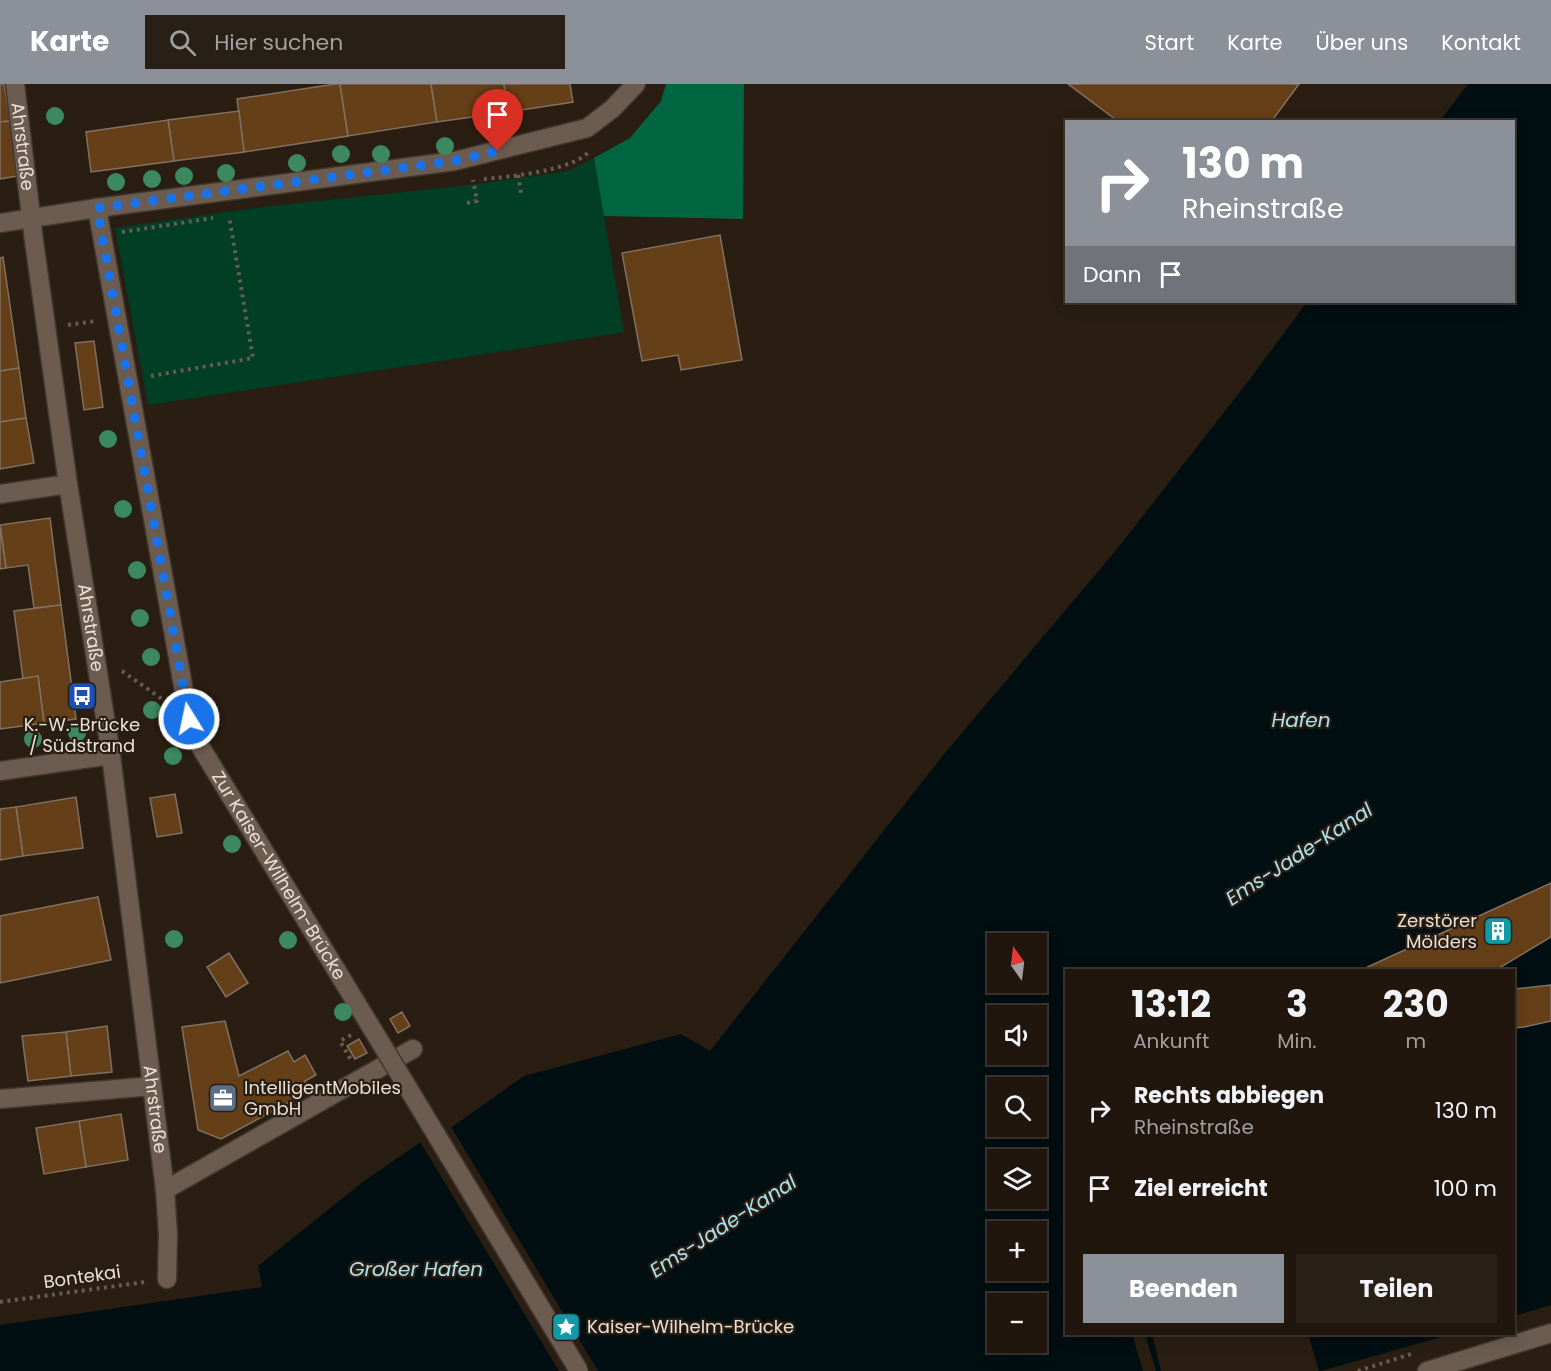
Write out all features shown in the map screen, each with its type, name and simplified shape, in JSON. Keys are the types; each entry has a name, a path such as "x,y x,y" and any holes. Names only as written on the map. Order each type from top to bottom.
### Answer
{"street":[{"name":"Ahrstraße","path":"15,84 68,484 111,755 165,1190 168,1234 167,1279"},
{"path":"0,223 466,158 587,128 612,109 636,84"},
{"name":"Zur Kaiser-Wilhelm-Brücke","path":"97,208 189,719 200,746 579,1371"},
{"path":"0,494 68,484"},
{"path":"0,771 111,755"},
{"path":"165,1190 413,1049"},
{"path":"0,1099 152,1086"},
{"path":"1427,1371 1551,1333"}],"path":[{"path":"518,175 521,193"},
{"path":"466,203 477,201 473,180"},
{"path":"146,377 253,358 229,216"},
{"path":"46,328 100,320"},
{"path":"340,1041 351,1060 343,1064"},
{"name":"Bontekai","path":"0,1302 167,1279"}],"green space":[{"path":"666,84 744,84 743,219 604,216 594,158 630,138 661,101"},
{"path":"594,158 624,332 148,405 115,228 262,207 462,186 569,171"}],"water":[{"name":"Hafen","path":"1468,84 1551,84 1551,883 1363,969 1065,969 1065,1335 1152,1335 1161,1371 0,1371 0,1325 262,1287 258,1266 364,1181 428,1137 452,1127 524,1076 681,1034 710,1051 945,753 1117,549 1306,303 1515,303 1515,120 1441,120"},
{"path":"1551,937 1551,985 1515,989 1515,969 1498,969"},
{"path":"1551,1021 1551,1305 1515,1316 1515,1028"},
{"path":"1308,1335 1448,1335 1321,1371 1319,1371"}],"pier":[{"path":"450,1125 598,1371 559,1371 419,1140 427,1134"},
{"path":"1132,1335 1145,1335 1156,1371 1143,1371"}],"building":[{"path":"0,84 4,84 10,121 0,122"},
{"path":"340,84 348,136 244,152 237,99"},
{"path":"340,84 431,84 437,122 348,136"},
{"path":"431,84 504,84 508,112 437,122"},
{"path":"504,84 570,84 573,102 508,112"},
{"path":"1068,84 1299,84 1272,120 1116,120"},
{"path":"239,111 244,152 174,161 168,120"},
{"path":"168,120 174,161 91,172 86,132"},
{"path":"10,121 18,176 0,179 0,122"},
{"path":"720,235 742,360 681,370 678,355 642,361 622,253"},
{"path":"3,257 19,368 0,371 0,258"},
{"path":"94,341 103,407 84,410 75,343"},
{"path":"19,368 26,418 0,422 0,371"},
{"path":"26,418 34,463 0,469 0,422"},
{"path":"50,518 61,605 34,608 28,565 6,568 0,525"},
{"path":"0,526 6,568 0,569"},
{"path":"61,605 76,719 44,723 38,676 23,679 14,611"},
{"path":"38,676 44,723 0,729 0,682"},
{"path":"175,794 182,833 157,837 150,798"},
{"path":"76,797 83,848 23,856 16,807"},
{"path":"16,807 23,856 0,860 0,809"},
{"name":"Zerstörer Mölders","path":"1551,883 1551,937 1498,969 1363,969"},
{"path":"98,897 111,960 0,983 0,916"},
{"path":"229,953 248,983 226,997 207,967"},
{"path":"1551,985 1551,1021 1515,1028 1515,989"},
{"path":"402,1012 410,1026 398,1033 390,1019"},
{"path":"225,1021 239,1076 288,1051 294,1062 305,1055 316,1075 305,1081 310,1091 221,1139 198,1130 182,1027"},
{"path":"107,1026 112,1072 71,1076 66,1032"},
{"path":"66,1032 71,1076 28,1081 22,1036"},
{"path":"359,1039 367,1053 355,1059 347,1046"},
{"path":"121,1114 128,1160 86,1167 79,1121"},
{"path":"79,1121 86,1167 44,1174 36,1128"}],"place":[{"name":"K.-W.-Brücke / Südstrand","path":"82,696"},
{"name":"Zerstörer Mölders","path":"1498,931"},
{"name":"IntelligentMobiles GmbH","path":"223,1098"},
{"name":"Kaiser-Wilhelm-Brücke","path":"566,1327"}],"route":[{"path":"189,719 97,208 455,161 498,151"}],"water label":[{"name":"Ems-Jade-Kanal","path":"1299,854"},
{"name":"Ems-Jade-Kanal","path":"723,1226"},
{"name":"Großer Hafen","path":"416,1269"}]}
